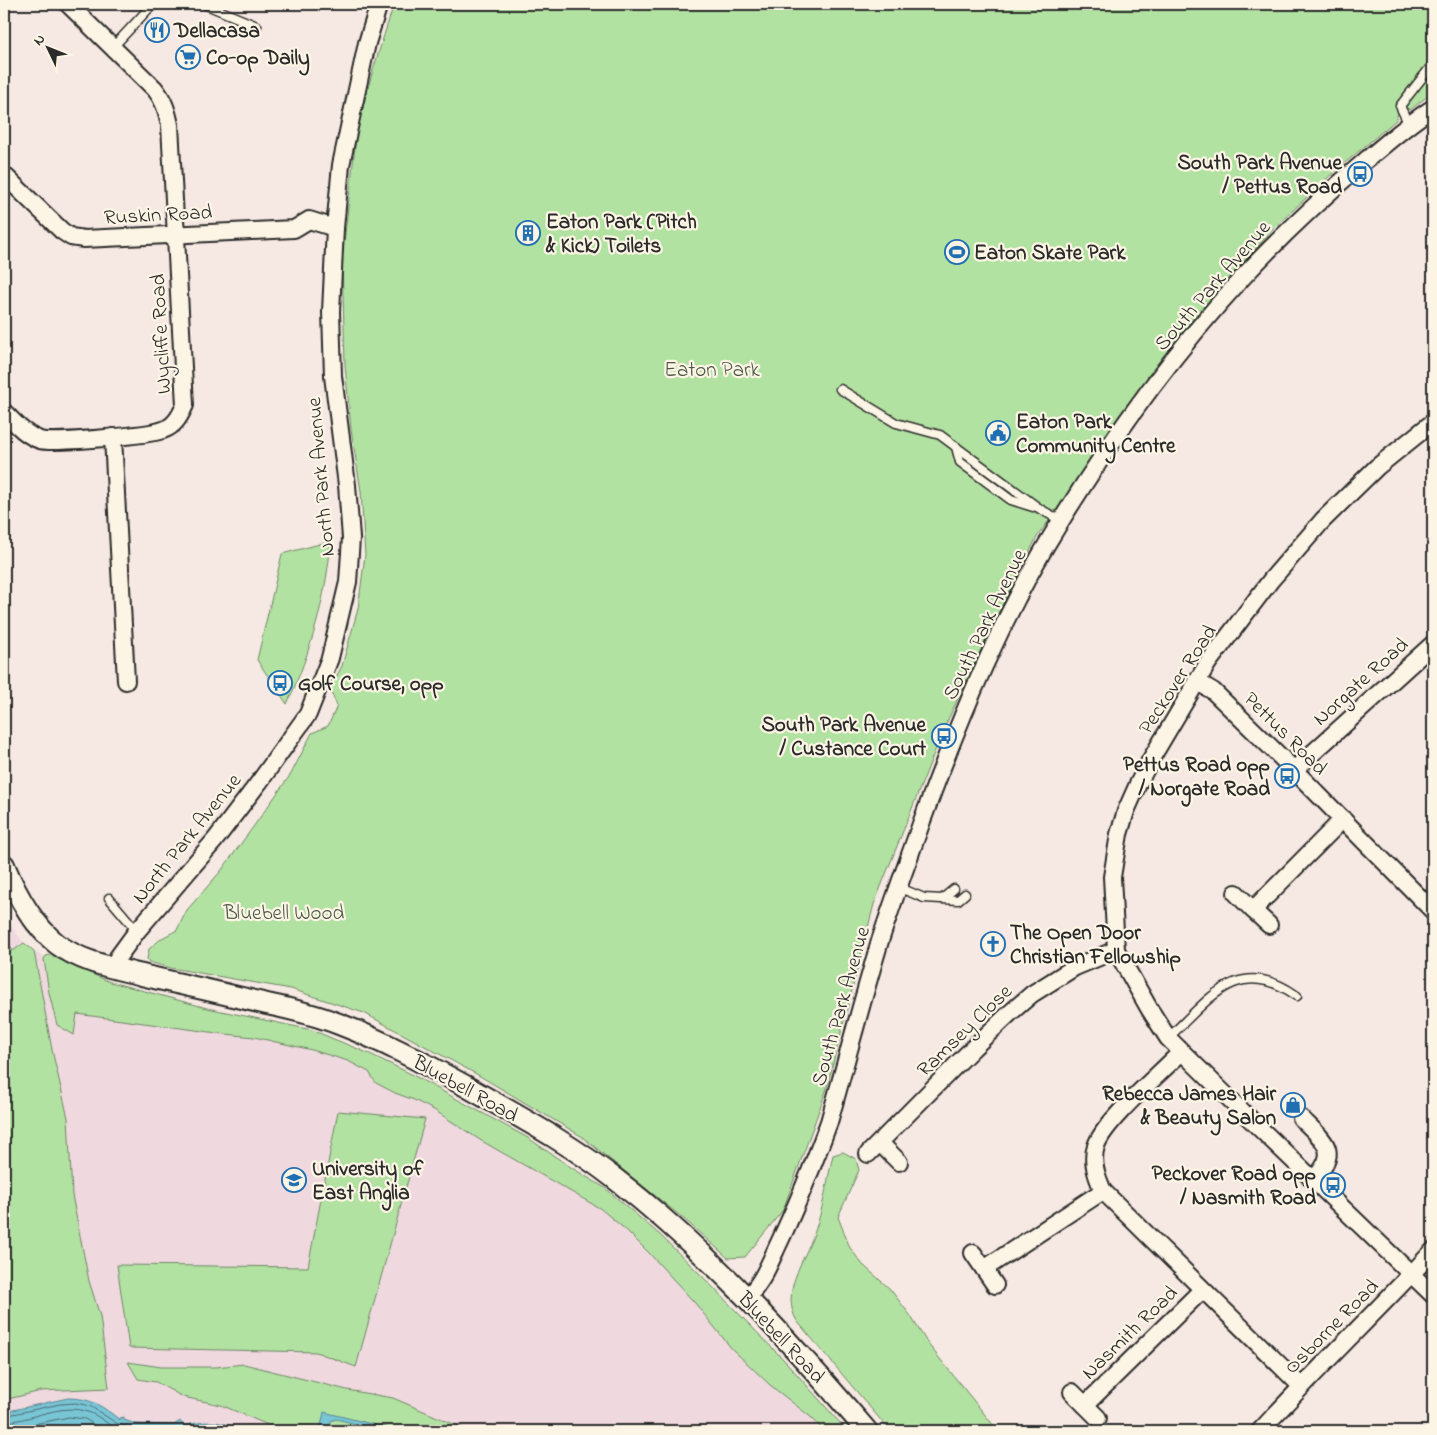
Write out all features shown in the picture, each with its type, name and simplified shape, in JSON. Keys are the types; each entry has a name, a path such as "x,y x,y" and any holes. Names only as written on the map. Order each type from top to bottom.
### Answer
{"street":[{"name":"Wycliffe Road","path":"4,412 29,435 42,441 112,437 164,430 177,421 185,405 170,125 167,110 162,98 155,89 68,4"},
{"name":"North Park Avenue","path":"113,968 137,931 215,840 260,782 308,714 330,658 348,582 351,538 347,485 333,376 332,312 335,228 341,165 367,43 379,4"},
{"name":"South Park Avenue","path":"746,1298 756,1288 772,1257 800,1198 826,1130 880,942 898,886 946,754 1019,594 1060,520 1117,434 1220,302 1263,255 1339,183 1409,125 1432,113"},
{"name":"Ruskin Road","path":"4,175 62,231 71,237 84,239 294,229 309,220 335,228"},
{"name":"Peckover Road","path":"1433,422 1377,467 1323,520 1271,580 1196,681 1138,784 1119,834 1112,877 1116,950 1144,1001 1168,1038 1433,1295"},
{"path":"112,437 126,681"},
{"name":"Norgate Road","path":"1294,770 1433,644"},
{"name":"Pettus Road","path":"1196,681 1213,691 1433,911"},
{"path":"1253,910 1343,819"},
{"name":"Bluebell Road","path":"4,865 21,902 44,932 67,950 82,958 113,968 293,1010 338,1024 433,1068 553,1137 607,1173 686,1240 746,1298 799,1354 867,1431"},
{"path":"1236,893 1268,925"},
{"name":"Ramsey Close","path":"899,1162 874,1148 973,1048 1024,1000 1052,980 1074,967 1116,950"},
{"name":"Nasmith Road","path":"1181,1052 1105,1128 1096,1146 1094,1162 1096,1176 1103,1191 1301,1386"},
{"path":"1301,1118 1328,1148 1328,1159 1323,1170 1313,1180"},
{"path":"984,1269 1103,1191"},
{"name":"Osborne Road","path":"1260,1431 1301,1386 1360,1328 1433,1251"},
{"path":"973,1253 995,1285"},
{"name":"Nasmith Road","path":"1085,1404 1202,1290"},
{"name":"Nasmith Road","path":"1072,1392 1098,1418"}],"lane":[{"path":"112,47 153,4"},
{"path":"204,4 257,26"},
{"path":"1409,125 1400,106 1433,64"},
{"path":"840,389 896,423 940,435 956,447 960,462 1011,500 1040,509 1060,520"},
{"path":"898,886 924,898 958,900 965,894"},
{"path":"942,899 954,889"},
{"path":"109,898 137,931"},
{"path":"958,900 960,910"},
{"path":"1168,1038 1230,982 1248,978 1268,980 1286,987 1297,996"}],"shaded area":[{"name":"University of East Anglia","path":"4,917 24,943 34,951 69,969 106,985 310,1034 567,1168 840,1431 4,1431"}],"green space":[{"name":"Eaton Park","path":"394,4 1433,4 1433,92 1410,110 1405,107 1398,112 1396,120 1334,172 1276,226 1196,315 1125,408 1037,537 1008,593 944,728 874,904 826,1091 783,1210 745,1257 728,1258 684,1219 581,1136 478,1075 364,1013 291,989 171,968 149,962 147,959 149,949 162,938 177,930 187,910 221,871 291,774 312,733 328,726 337,706 330,689 342,666 358,609 365,555 361,491 351,429 345,365 342,260 357,129"},
{"path":"331,541 329,562 316,624 303,665 287,704 257,660 282,554"},
{"path":"4,936 13,951 24,943 34,951 52,1050 68,1118 72,1195 89,1281 100,1316 109,1388 41,1391 4,1400"},
{"path":"50,955 110,982 207,1008 312,1030 370,1054 409,1073 528,1138 605,1188 660,1235 786,1362 847,1431 824,1431 812,1418 770,1385 732,1349 695,1303 650,1254 601,1209 480,1140 434,1110 376,1083 369,1072 348,1061 312,1050 254,1037 77,1014 74,1035 57,1025 49,993 44,959"},
{"path":"338,1111 425,1119 356,1367 316,1352 129,1348 117,1265 308,1267"},
{"path":"843,1152 856,1159 859,1170 838,1217 850,1248 863,1265 890,1289 910,1315 928,1344 998,1431 890,1431 797,1321 792,1310 792,1288 817,1225 833,1155"},
{"path":"128,1362 161,1367 216,1367 244,1364 347,1390 393,1398 470,1431 399,1431 380,1426 348,1425 335,1431 282,1431 221,1405 183,1397 156,1382 138,1379"}],"water":[{"path":"68,1398 90,1401 120,1420 120,1418 124,1417 124,1420 136,1424 174,1425 180,1421 184,1426 212,1422 226,1424 237,1431 4,1431 4,1412"},
{"path":"324,1412 399,1431 385,1431 336,1419 331,1421 329,1431 320,1431"}],"place":[{"name":"Dellacasa","path":"157,30"},
{"name":"Co-op Daily","path":"188,57"},
{"name":"South Park Avenue / Pettus Road","path":"1360,174"},
{"name":"Eaton Park (Pitch & Kick) Toilets","path":"528,233"},
{"name":"Eaton Skate Park","path":"957,252"},
{"name":"Eaton Park Community Centre","path":"998,433"},
{"name":"Golf Course, opp","path":"280,683"},
{"name":"South Park Avenue / Custance Court","path":"944,736"},
{"name":"Pettus Road opp / Norgate Road","path":"1287,776"},
{"name":"The Open Door Christian Fellowship","path":"993,944"},
{"name":"Rebecca James Hair & Beauty Salon","path":"1293,1105"},
{"name":"University of East Anglia","path":"294,1180"},
{"name":"Peckover Road opp / Nasmith Road","path":"1333,1185"}],"park label":[{"name":"Bluebell Wood","path":"284,912"}]}
